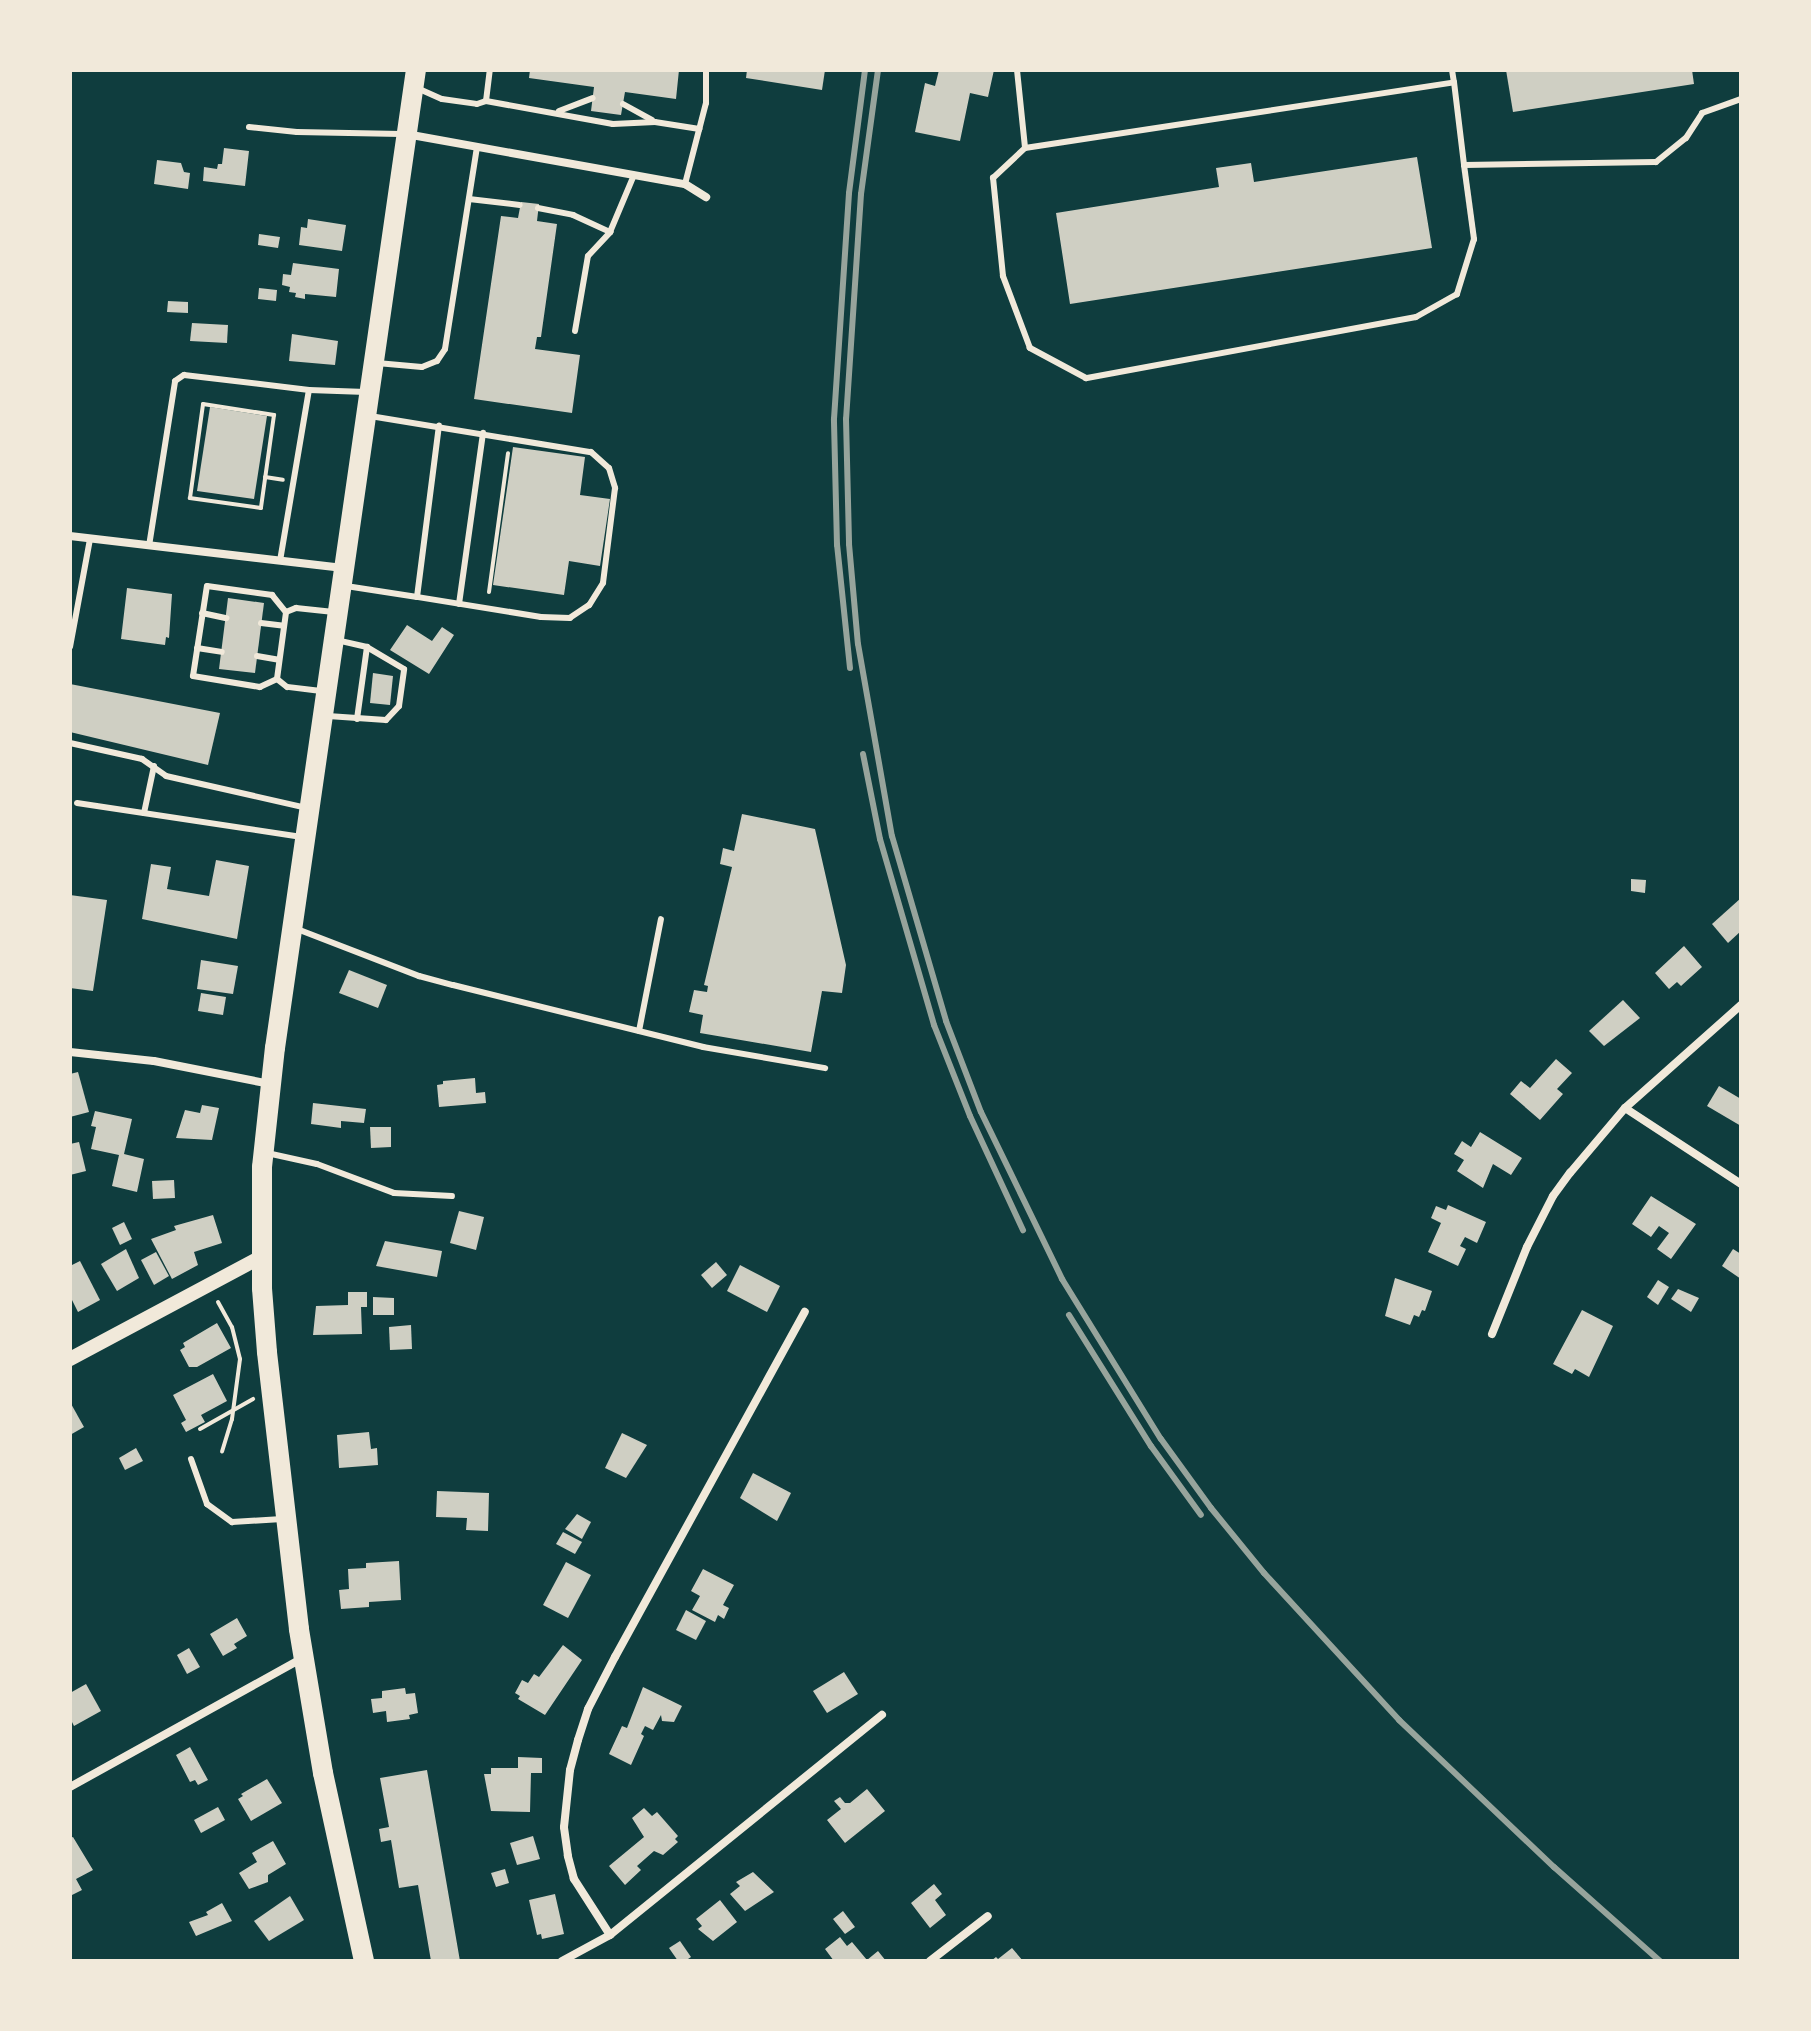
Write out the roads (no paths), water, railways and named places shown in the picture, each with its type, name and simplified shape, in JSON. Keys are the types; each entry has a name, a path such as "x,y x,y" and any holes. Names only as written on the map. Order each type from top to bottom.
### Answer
{"highway":[{"path":"364,1961 321,1759 303,1658 285,1519 267,1352 261,1257 263,1152 415,78"}],"street":[{"path":"405,134 685,184 706,197"},
{"path":"70,536 280,561 343,577"},
{"path":"1492,1334 1513,1276 1553,1196 1625,1108 1741,1005"},
{"path":"70,1052 154,1061 271,1085"},
{"path":"1625,1108 1741,1184"},
{"path":"70,1359 261,1257"},
{"path":"610,1935 574,1879 568,1856 564,1827 570,1770 578,1740 588,1709 608,1670 805,1312"},
{"path":"70,1787 303,1658"},
{"path":"562,1961 610,1935 882,1715"},
{"path":"930,1961 988,1916"}],"lane":[{"path":"486,101 490,70"},
{"path":"685,184 706,103 706,70"},
{"path":"1017,70 1025,148"},
{"path":"1452,70 1454,82 1474,239 1457,294 1416,317 1086,378 1030,348 1003,276 993,178 1025,148 1454,82"},
{"path":"415,78 442,99 477,104 486,101 613,124 655,122 699,129"},
{"path":"557,112 593,98"},
{"path":"1464,165 1656,162 1686,138 1702,113 1741,99"},
{"path":"623,104 655,122"},
{"path":"249,127 405,134"},
{"path":"374,363 422,367 437,361 445,349 477,147"},
{"path":"575,331 588,256 610,232 634,175"},
{"path":"469,199 520,205"},
{"path":"538,208 573,215 610,232"},
{"path":"149,546 175,381 184,375 196,375 309,390 370,392"},
{"path":"280,561 309,390"},
{"path":"343,577 417,597 541,617 570,618 589,605 603,583 615,488 609,468 591,452 367,415"},
{"path":"417,597 439,425"},
{"path":"459,604 483,433"},
{"path":"70,647 90,539"},
{"path":"207,586 272,595 286,612 277,679 260,687 193,676 207,586"},
{"path":"286,612 296,608 338,612"},
{"path":"202,613 226,618"},
{"path":"261,623 284,626"},
{"path":"325,716 386,720 399,706 401,694 404,669 367,647 335,640"},
{"path":"357,719 367,647"},
{"path":"197,648 222,652"},
{"path":"257,656 279,660"},
{"path":"277,679 287,687 327,693"},
{"path":"70,743 154,765 166,776 311,809"},
{"path":"144,813 154,765"},
{"path":"77,803 307,837"},
{"path":"639,1031 661,919"},
{"path":"294,928 419,976 703,1047 825,1068"},
{"path":"263,1152 317,1164 394,1193 452,1196"},
{"path":"191,1459 207,1504 232,1522 285,1519"}],"railway":[{"path":"850,668 837,545 834,419 849,193 865,70"},
{"path":"878,70 861,194 846,419 849,544 858,644 892,836 946,1021 981,1112 1062,1279 1161,1439 1211,1508 1264,1573 1399,1720 1554,1867 1660,1961"},
{"path":"863,754 880,839 934,1025 970,1116 1023,1230"},
{"path":"1069,1315 1151,1446 1201,1515"}]}
